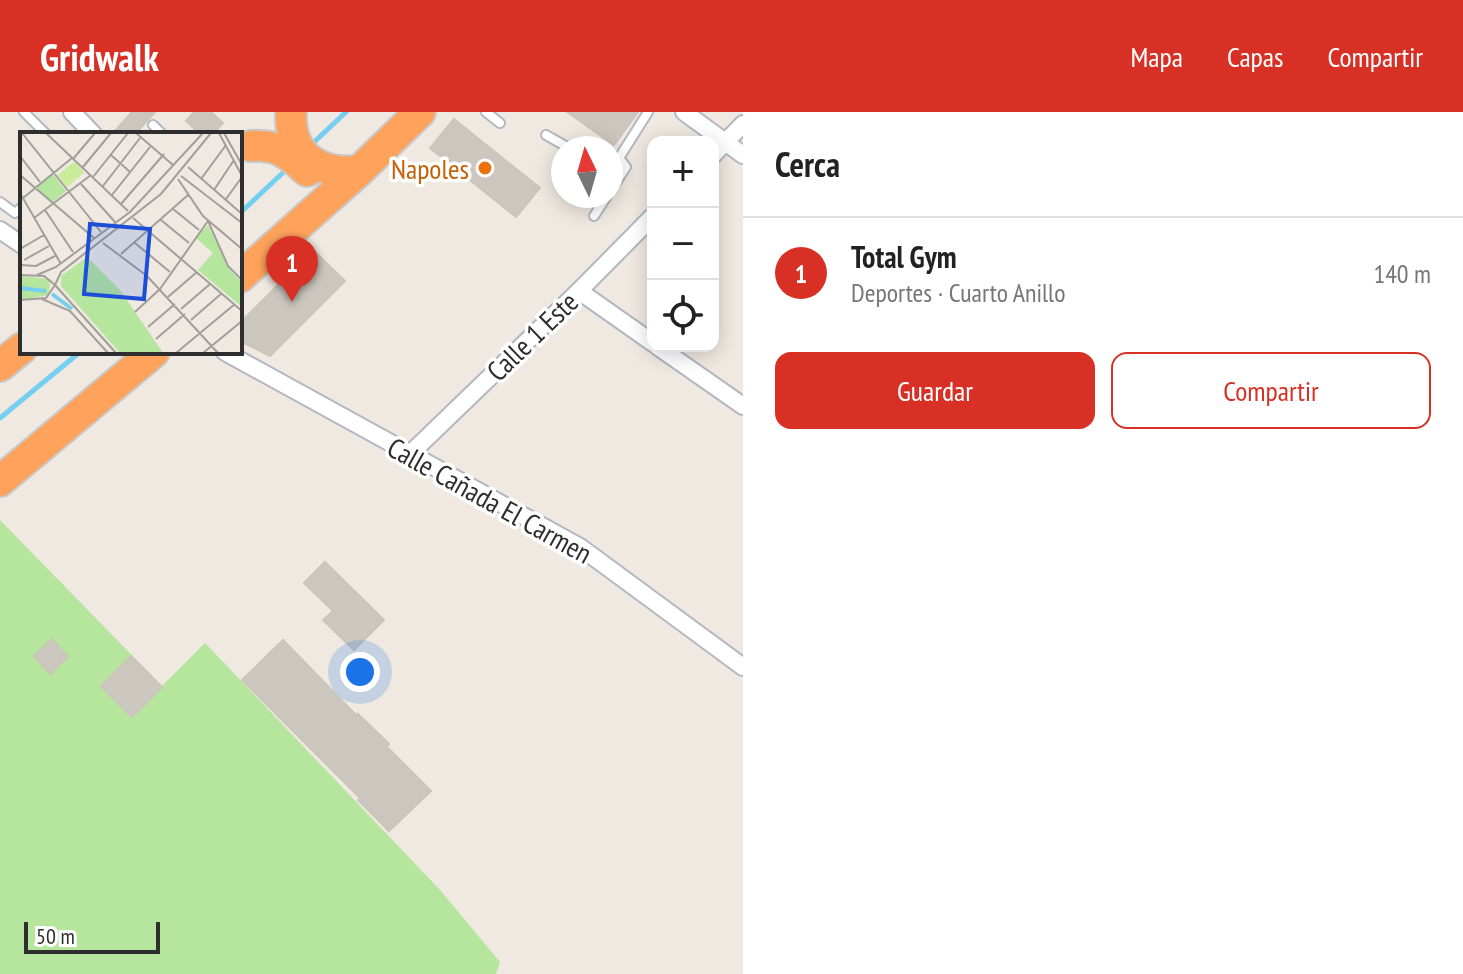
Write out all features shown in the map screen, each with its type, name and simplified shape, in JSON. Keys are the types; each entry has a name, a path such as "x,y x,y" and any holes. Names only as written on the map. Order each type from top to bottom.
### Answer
{"highway":[{"path":"246,151 291,112"},
{"path":"291,112 293,138 303,161 317,180 322,192 322,204"},
{"path":"242,275 420,112"},
{"path":"246,151 265,145 279,148 329,171 359,171"},
{"path":"0,366 20,350"},
{"path":"0,481 152,354"}],"street":[{"path":"72,112 84,131"},
{"path":"684,112 707,136"},
{"path":"743,124 719,149 743,155"},
{"name":"Calle 1 Este","path":"409,455 647,222"},
{"path":"0,230 20,244"},
{"path":"579,291 647,338"},
{"path":"666,352 743,406"},
{"name":"Calle Cañada El Carmen","path":"229,354 580,547 743,667"}],"lane":[{"path":"24,112 44,132"},
{"path":"486,112 500,123"},
{"path":"623,146 648,112"},
{"path":"153,125 160,132"},
{"path":"546,135 551,138"},
{"path":"0,202 15,213 20,209"},
{"path":"594,216 599,208"}],"green space":[{"path":"0,520 162,686 205,643 441,891 500,962 496,974 0,974"}],"building":[{"path":"132,112 155,112 137,132 114,132"},
{"path":"194,112 211,112 223,123 215,132 198,132 186,121"},
{"path":"567,112 638,112 621,136 601,136"},
{"name":"Napoles","path":"454,119 540,188 516,217 430,148"},
{"path":"313,250 345,281 270,356 244,343 242,321"},
{"path":"325,562 384,620 354,650 323,620 333,611 304,583"},
{"path":"52,639 68,657 50,674 34,656"},
{"path":"283,640 357,716 389,744 387,747 431,791 389,831 242,680"},
{"path":"131,656 162,687 132,717 101,686"}],"waterway":[{"path":"310,146 346,112"},
{"path":"242,211 289,167"},
{"path":"0,418 78,354"}],"place":[{"name":"Napoles","path":"485,168"},
{"name":"Total Gym","path":"292,302"}]}
